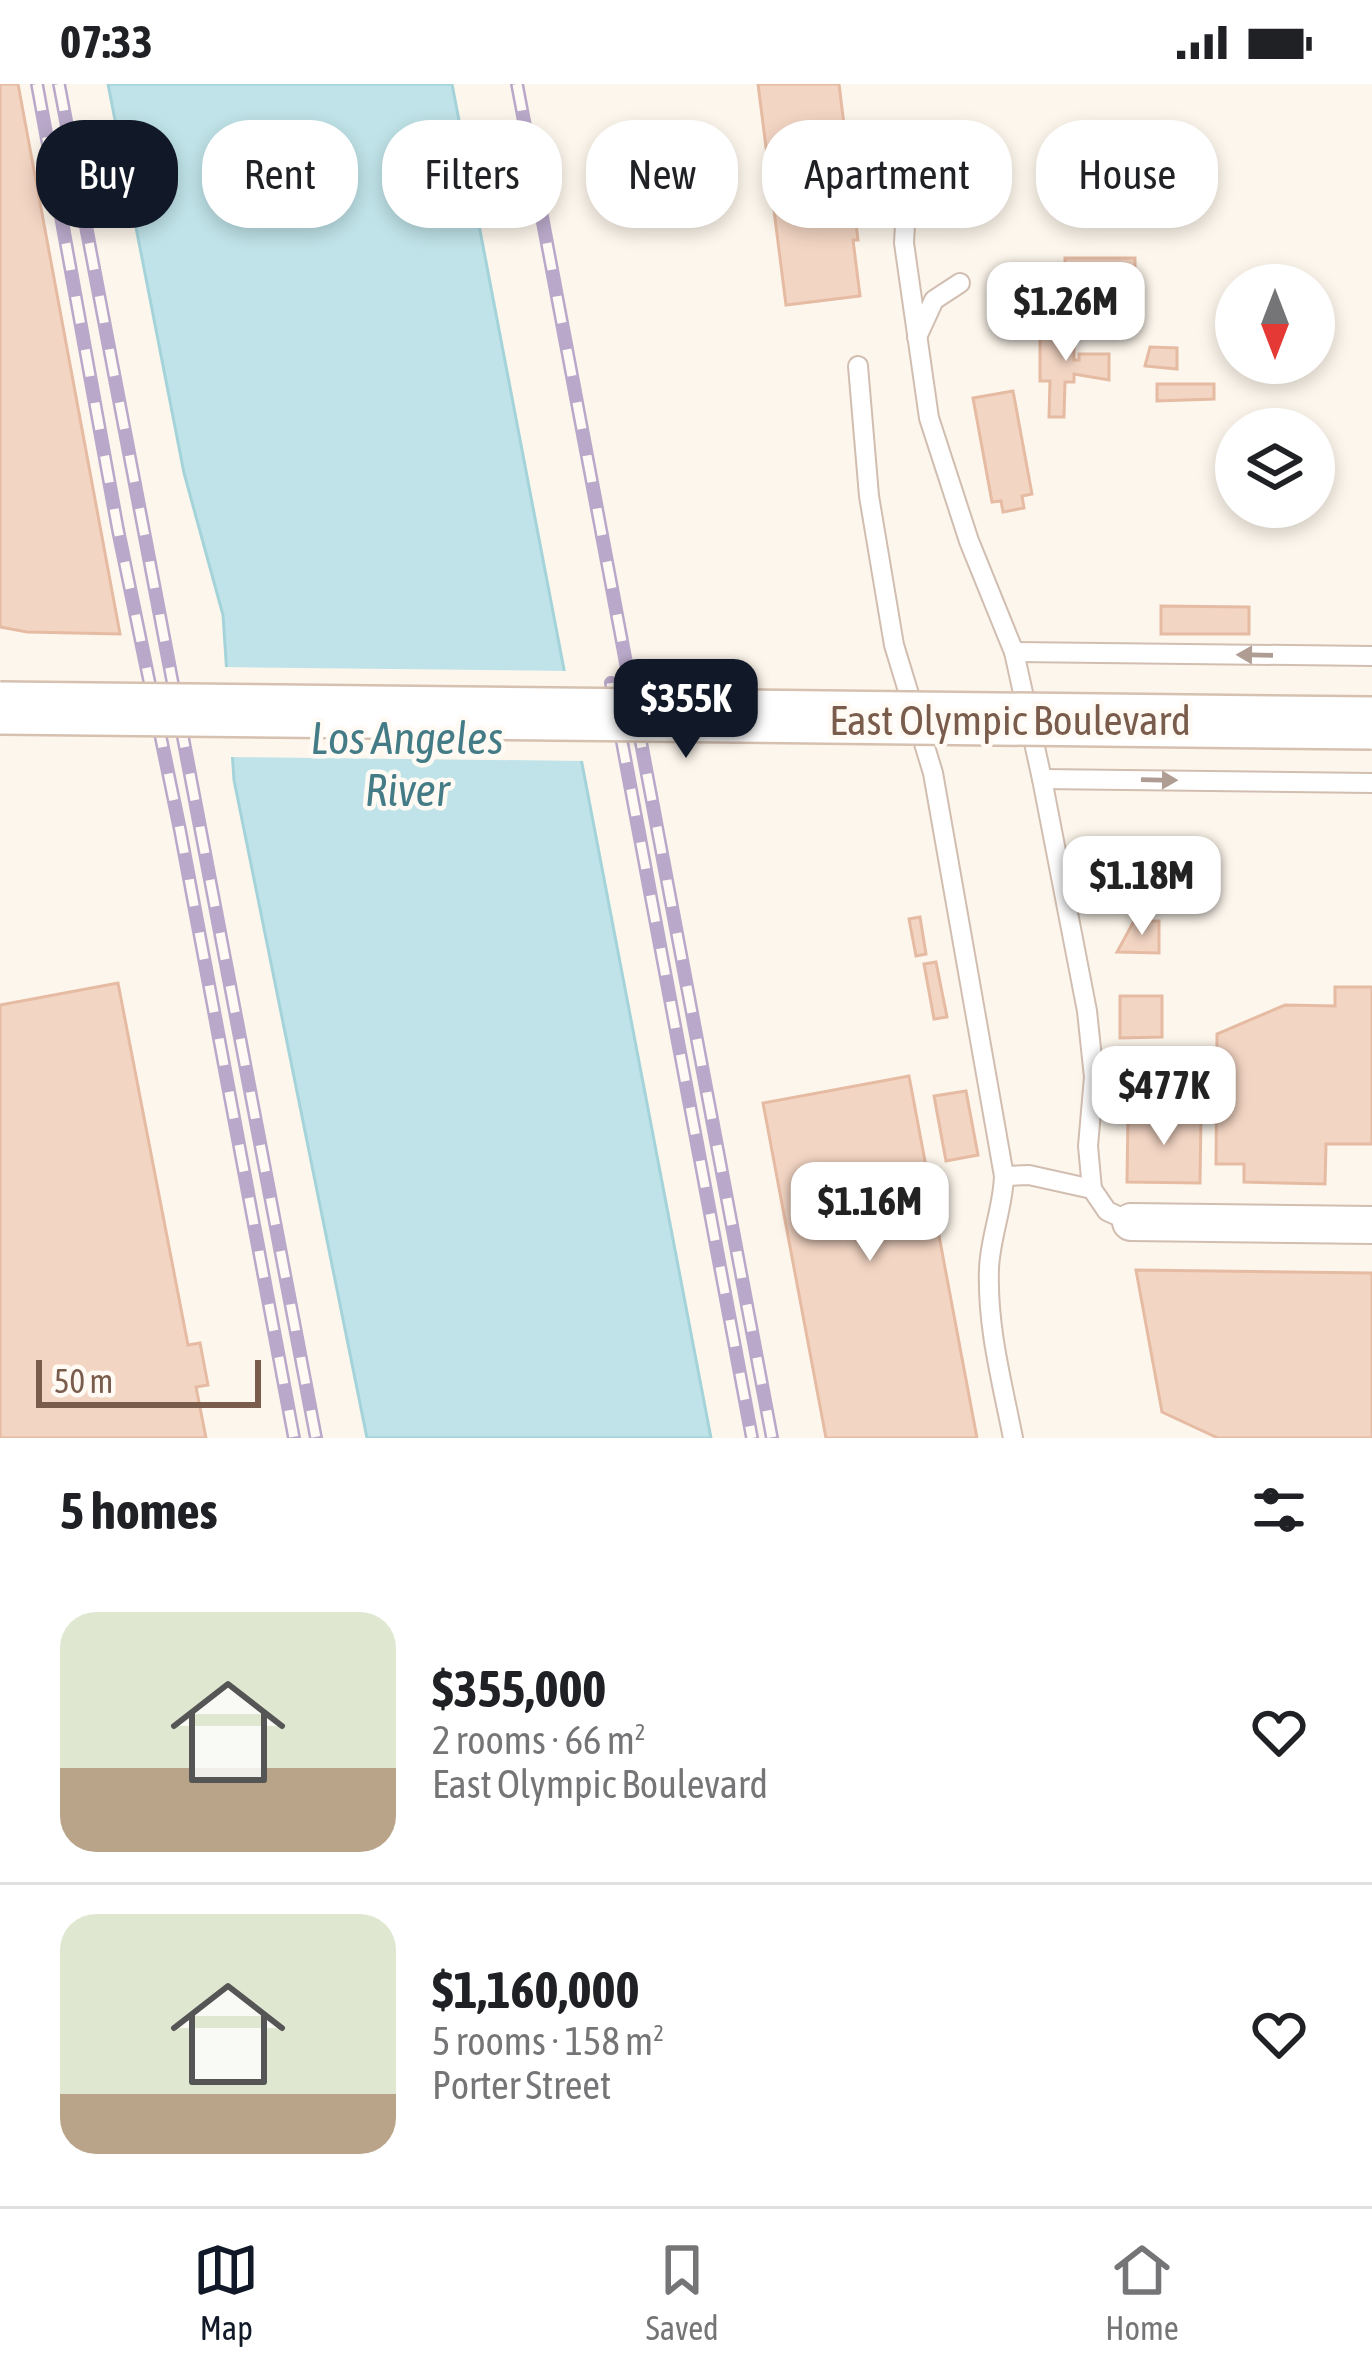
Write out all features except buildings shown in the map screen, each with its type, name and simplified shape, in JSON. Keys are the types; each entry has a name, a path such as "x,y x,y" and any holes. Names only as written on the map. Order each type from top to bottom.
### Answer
{"main road":[{"name":"East Olympic Boulevard","path":"0,708 1372,722"}],"street":[{"path":"1131,1222 1372,1226"}],"lane":[{"path":"905,228 929,418 969,541 1014,652 1042,779 1087,1011 1094,1077 1088,1146 1092,1189 1107,1211 1131,1222"},
{"path":"917,337 934,301 960,284"},
{"path":"858,366 869,496 893,646 933,773 1004,1176 1003,1207 989,1264 991,1327 1013,1438"},
{"path":"1014,652 1372,656"},
{"path":"1042,779 1372,783"},
{"path":"1004,1176 1029,1175 1092,1189"}],"water":[{"name":"Los Angeles River","path":"108,84 452,84 459,120 382,120 382,228 480,228 711,1438 367,1438 234,780 223,615 184,473 136,228 178,228 178,120 115,120"}],"pier":[{"path":"221,667 570,671 588,761 227,757"}],"railway":[{"path":"37,84 294,1438"},
{"path":"59,84 316,1438"},
{"path":"517,84 772,1438"},
{"path":"611,683 752,1438"}]}
